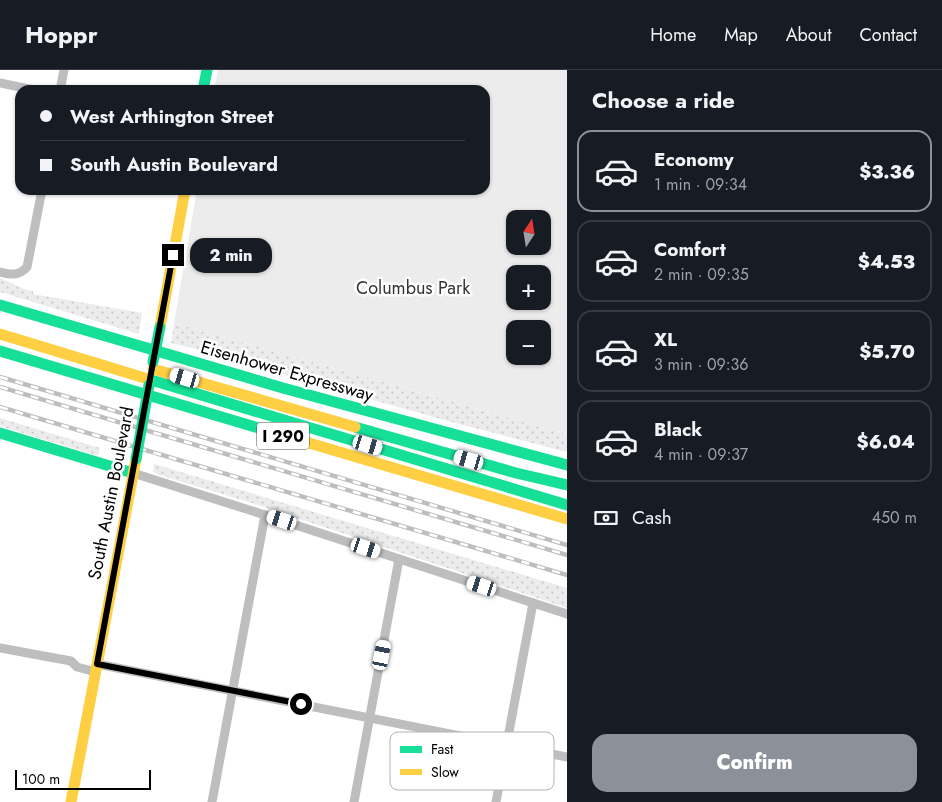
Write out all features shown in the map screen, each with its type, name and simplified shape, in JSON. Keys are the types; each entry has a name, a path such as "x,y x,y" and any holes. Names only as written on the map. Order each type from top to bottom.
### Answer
{"main road":[{"path":"204,85 207,70"},
{"name":"South Austin Boulevard","path":"71,802 184,195"},
{"name":"Eisenhower Expressway","path":"0,305 183,360 402,422 567,465"},
{"path":"0,323 151,374 567,505"},
{"path":"0,334 516,474 567,485"},
{"name":"I 290","path":"0,351 567,519"},
{"path":"0,433 133,473"}],"street":[{"path":"61,85 64,70"},
{"path":"0,84 15,87"},
{"path":"0,272 12,275 22,273 28,262 41,195"},
{"path":"133,473 567,614"},
{"path":"212,802 266,515"},
{"path":"354,802 399,559"},
{"path":"508,732 532,603"},
{"path":"0,648 71,661 77,667 96,668 233,691 441,732"},
{"path":"554,754 567,757"}],"green space":[{"name":"Columbus Park","path":"218,70 567,70 567,434 174,323 196,195 490,195 490,85 215,85"},
{"path":"0,278 33,291 33,294 142,313 139,334 0,292"},
{"path":"174,323 567,434 567,452 444,420 238,362 238,359 171,343"},
{"path":"0,418 100,448 98,456 0,426"},
{"path":"154,464 567,588 567,608 252,503 156,474 153,471"}],"railway":[{"path":"0,377 567,545"},
{"path":"0,387 567,555"},
{"path":"0,407 567,575"}],"traffic: fast":[{"path":"204,85 207,70"},
{"path":"0,305 283,388 567,465"},
{"path":"153,362 160,327"},
{"path":"0,351 309,443"},
{"path":"148,379 567,505"},
{"path":"136,459 149,385"},
{"path":"355,427 516,473 567,485"},
{"path":"0,433 133,473"}],"traffic: slow":[{"path":"160,327 184,195"},
{"path":"0,334 148,379"},
{"path":"153,369 355,427"},
{"path":"309,443 567,519"},
{"path":"71,802 136,459"}],"route":[{"path":"173,255 97,664 301,704"}]}
